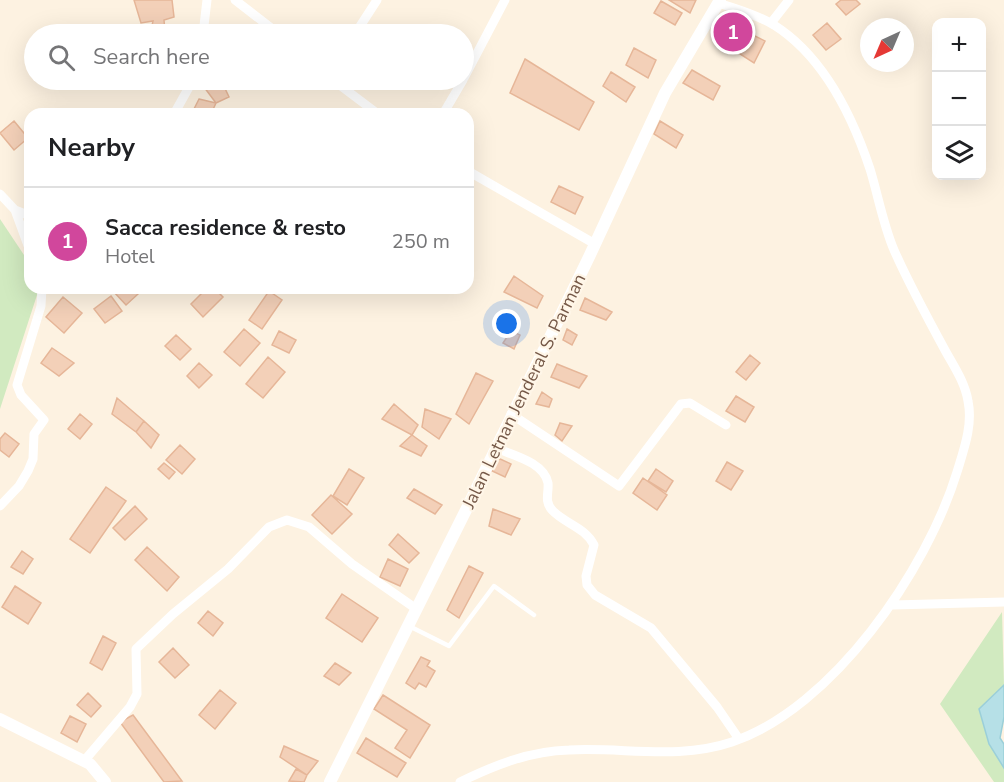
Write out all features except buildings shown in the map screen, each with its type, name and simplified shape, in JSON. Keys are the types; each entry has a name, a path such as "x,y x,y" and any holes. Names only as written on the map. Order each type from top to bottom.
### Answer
{"street":[{"path":"204,24 207,0"},
{"path":"235,0 266,24"},
{"path":"361,24 377,0"},
{"path":"474,58 505,0"},
{"path":"771,23 789,0"},
{"path":"460,782 514,759 567,750 667,753 711,747 740,739 804,703 893,605 942,516 970,421 963,380 893,247 870,169 848,115 804,49 771,23 719,1"},
{"name":"Jalan Letnan Jenderal S. Parman","path":"330,782 496,448 665,93 719,1"},
{"path":"177,108 187,90"},
{"path":"346,90 370,108"},
{"path":"446,108 457,90"},
{"path":"474,174 595,244"},
{"path":"0,194 15,210 24,235"},
{"path":"15,210 24,214"},
{"path":"0,506 19,486 28,471 33,459 34,434 44,420 21,395 17,385 41,306 42,294"},
{"path":"511,414 619,486 681,404 690,403 726,425"},
{"path":"496,448 530,462 543,474 548,483 547,497 550,508 587,534 594,545 586,576 587,585 595,595 651,628 717,707 740,739"},
{"path":"84,761 130,707 137,694 136,649 173,614 228,569 269,527 280,522 297,520 309,526 352,564 416,608"},
{"path":"893,605 1004,602"},
{"path":"0,719 84,761 105,782"}],"lane":[{"path":"407,625 449,646 494,586 534,615"}],"green space":[{"path":"0,219 24,255 24,294 37,295 0,409"},
{"path":"1002,612 1004,685 979,709 989,744 1004,768 1004,782 994,782 940,704"}],"water":[{"path":"1004,685 1004,717 1000,738 1004,744 1004,768 989,744 979,709"}],"place":[{"name":"Sacca residence & resto","path":"733,32"}]}
